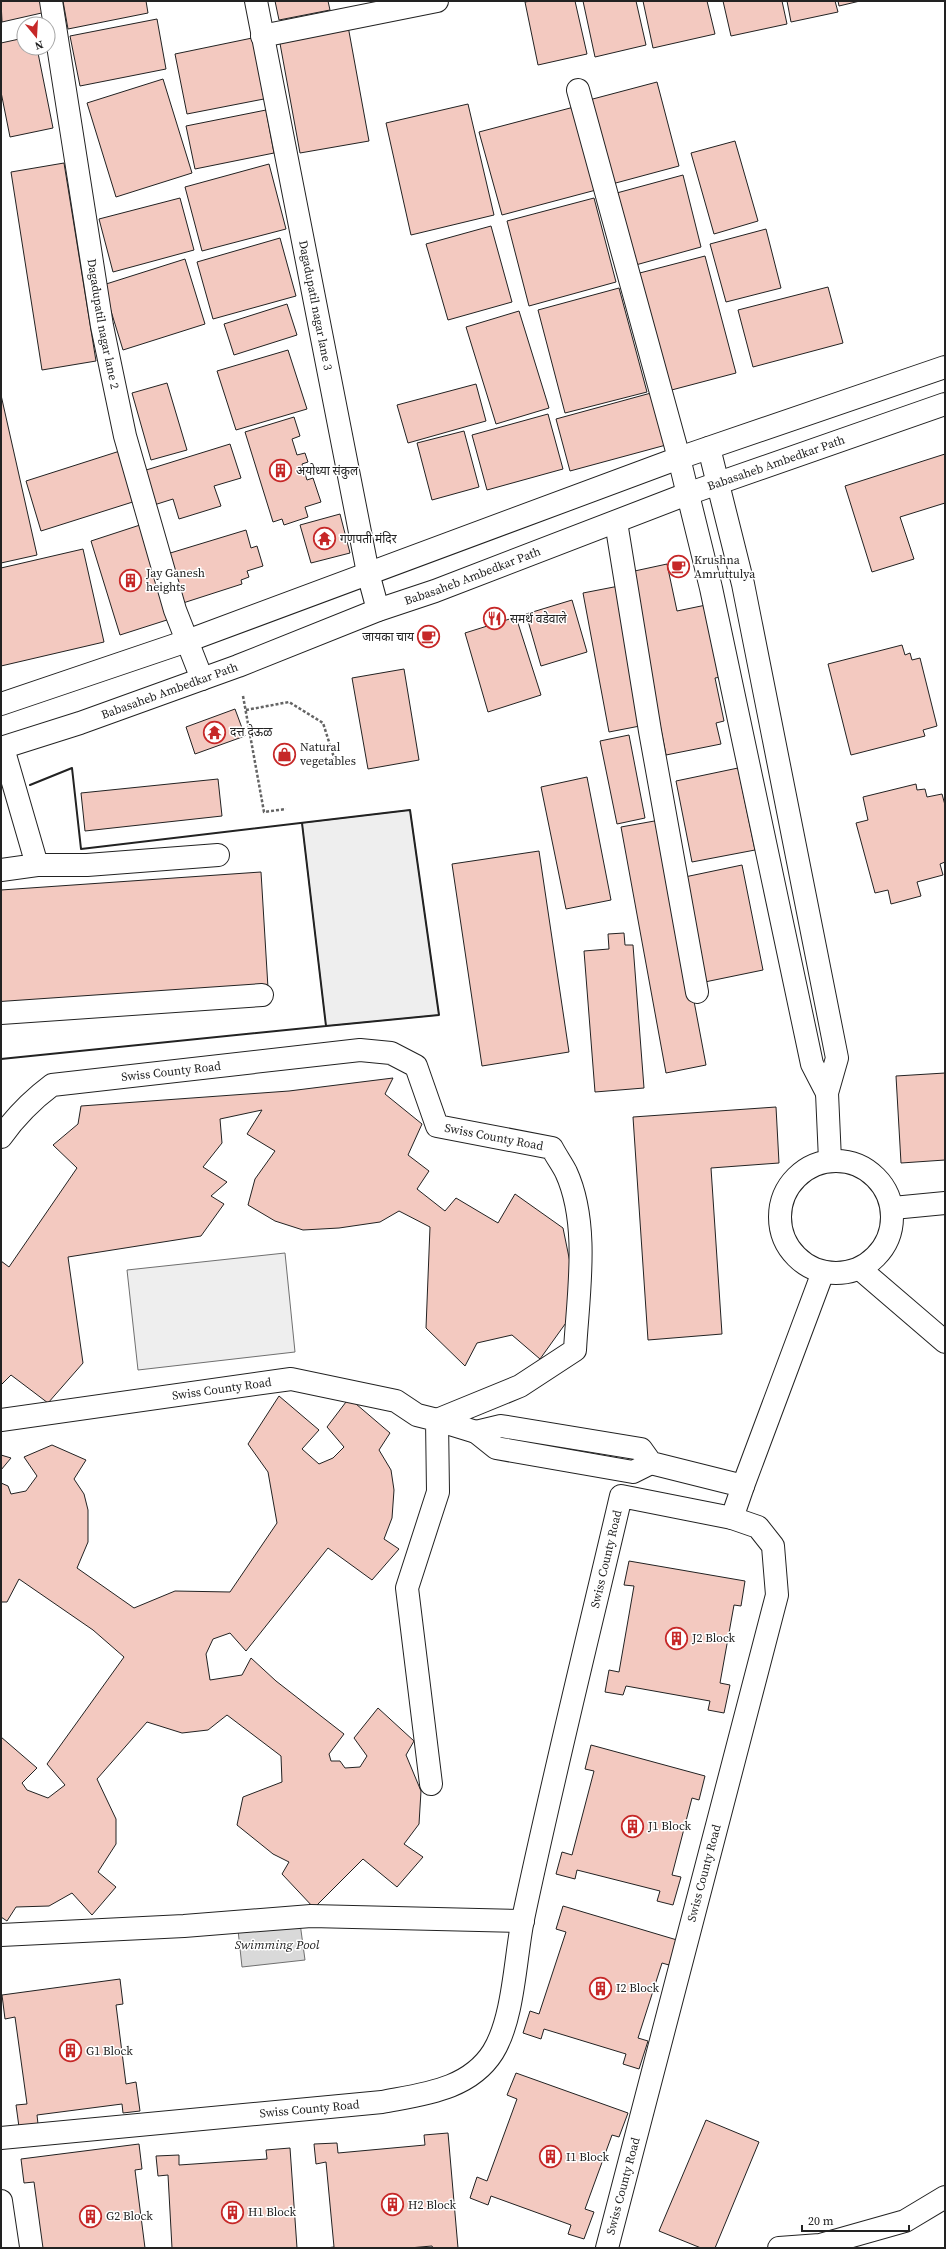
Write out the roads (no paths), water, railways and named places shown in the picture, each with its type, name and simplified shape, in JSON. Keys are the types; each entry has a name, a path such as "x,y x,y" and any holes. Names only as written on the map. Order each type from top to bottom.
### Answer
{"street":[{"name":"Dagadupatil nagar lane 2","path":"51,1 102,326 124,428 175,610 202,678"},
{"name":"Dagadupatil nagar lane 3","path":"256,1 368,573 378,610"},
{"path":"262,36 437,1"},
{"path":"578,90 679,458 712,588 812,1064 827,1093"},
{"path":"1,704 187,641 679,458 945,367"},
{"name":"Babasaheb Ambedkar Path","path":"2,748 80,723 238,666 378,610 436,591 688,494 945,404"},
{"path":"709,448 743,584 837,1058 827,1093 830,1160"},
{"path":"616,522 650,731 697,992"},
{"path":"2,748 37,865"},
{"path":"1,870 37,865 87,865 218,855"},
{"path":"1,1013 262,994"},
{"name":"Swiss County Road","path":"1,1137 18,1115 37,1096 52,1085 360,1050 391,1052 416,1066 437,1126 552,1148 566,1172 576,1203 580,1235 575,1350 520,1386 437,1420"},
{"path":"830,1160 845,1161 862,1166 876,1177 887,1191 892,1208 893,1226 886,1244 875,1258 860,1269 842,1273 824,1272 806,1265 791,1252 782,1235 779,1215 783,1196 794,1180 809,1167 830,1160"},
{"path":"892,1208 945,1203"},
{"path":"860,1269 945,1342"},
{"path":"732,1518 824,1272"},
{"name":"Swiss County Road","path":"1,1420 291,1379 396,1401 417,1415 476,1432 501,1426 641,1449 651,1463 743,1486"},
{"path":"431,1784 407,1588 438,1492 437,1420"},
{"name":"Swiss County Road","path":"1,2138 382,2102 441,2090 473,2075 493,2051 507,2018 523,1921 621,1496 732,1518 758,1527 773,1546 777,1595 607,2248"},
{"path":"1,1935 184,1926 311,1916 523,1921"},
{"path":"779,2248 820,2245 905,2220 945,2198"},
{"path":"1,2201 8,2248"}],"water":[{"name":"Swimming Pool","path":"300,1923 305,1960 242,1967 238,1930"}],"place":[{"name":"अयोध्या संकुल","path":"281,471"},
{"name":"गणपती मंदिर","path":"325,539"},
{"name":"Krushna Amruttulya","path":"678,567"},
{"name":"Jay Ganesh heights","path":"130,580"},
{"name":"समर्थ वडेवाले","path":"495,619"},
{"name":"जायका चाय","path":"429,637"},
{"name":"दत्त देऊळ","path":"215,732"},
{"name":"Natural vegetables","path":"284,754"},
{"name":"J2 Block","path":"677,1638"},
{"name":"J1 Block","path":"632,1826"},
{"name":"I2 Block","path":"601,1988"},
{"name":"G1 Block","path":"71,2051"},
{"name":"I1 Block","path":"550,2157"},
{"name":"H2 Block","path":"392,2205"},
{"name":"H1 Block","path":"232,2212"},
{"name":"G2 Block","path":"90,2216"}]}
